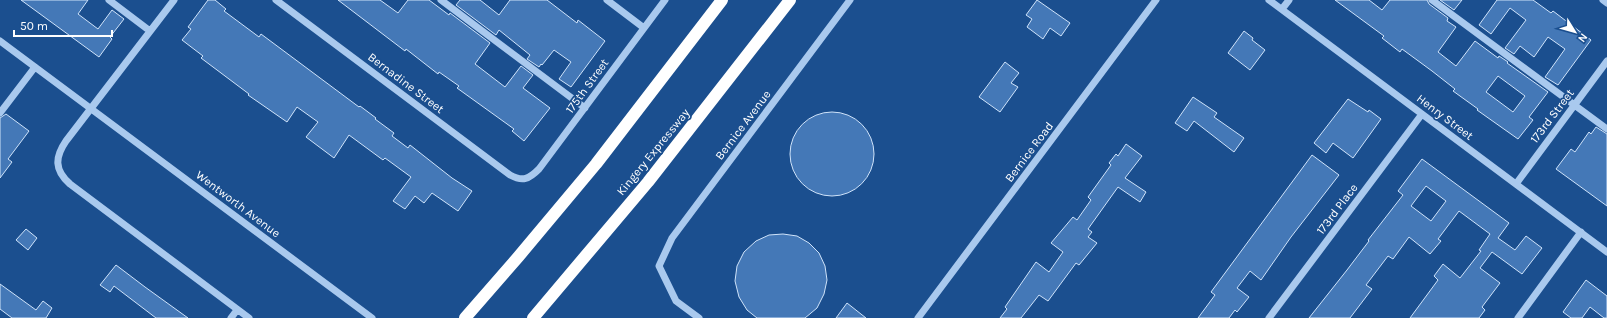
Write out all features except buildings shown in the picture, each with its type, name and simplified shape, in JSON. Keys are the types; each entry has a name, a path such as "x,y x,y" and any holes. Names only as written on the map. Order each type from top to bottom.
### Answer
{"highway":[{"path":"465,318 596,164 722,0"},
{"name":"Kingery Expressway","path":"533,318 648,182 790,0"}],"street":[{"path":"109,0 150,31"},
{"path":"174,0 66,141 60,152 57,164 63,178 248,318"},
{"name":"Bernadine Street","path":"276,0 510,175 517,179 524,180"},
{"path":"441,0 585,108"},
{"path":"607,0 644,28"},
{"name":"175th Street","path":"524,180 531,177 539,169 665,0"},
{"name":"Bernice Avenue","path":"699,318 676,301 659,266 672,238 850,0"},
{"name":"Bernice Road","path":"918,318 1156,0"},
{"name":"Henry Street","path":"1270,0 1607,252"},
{"path":"1282,9 1289,0"},
{"path":"1432,0 1607,129"},
{"path":"1603,0 1607,3"},
{"name":"Wentworth Avenue","path":"0,41 372,318"},
{"name":"173rd Street","path":"1516,184 1607,61"},
{"path":"0,113 35,67"},
{"name":"173rd Place","path":"1269,318 1422,114"},
{"path":"1518,318 1581,232"},
{"path":"231,318 237,310"}]}
